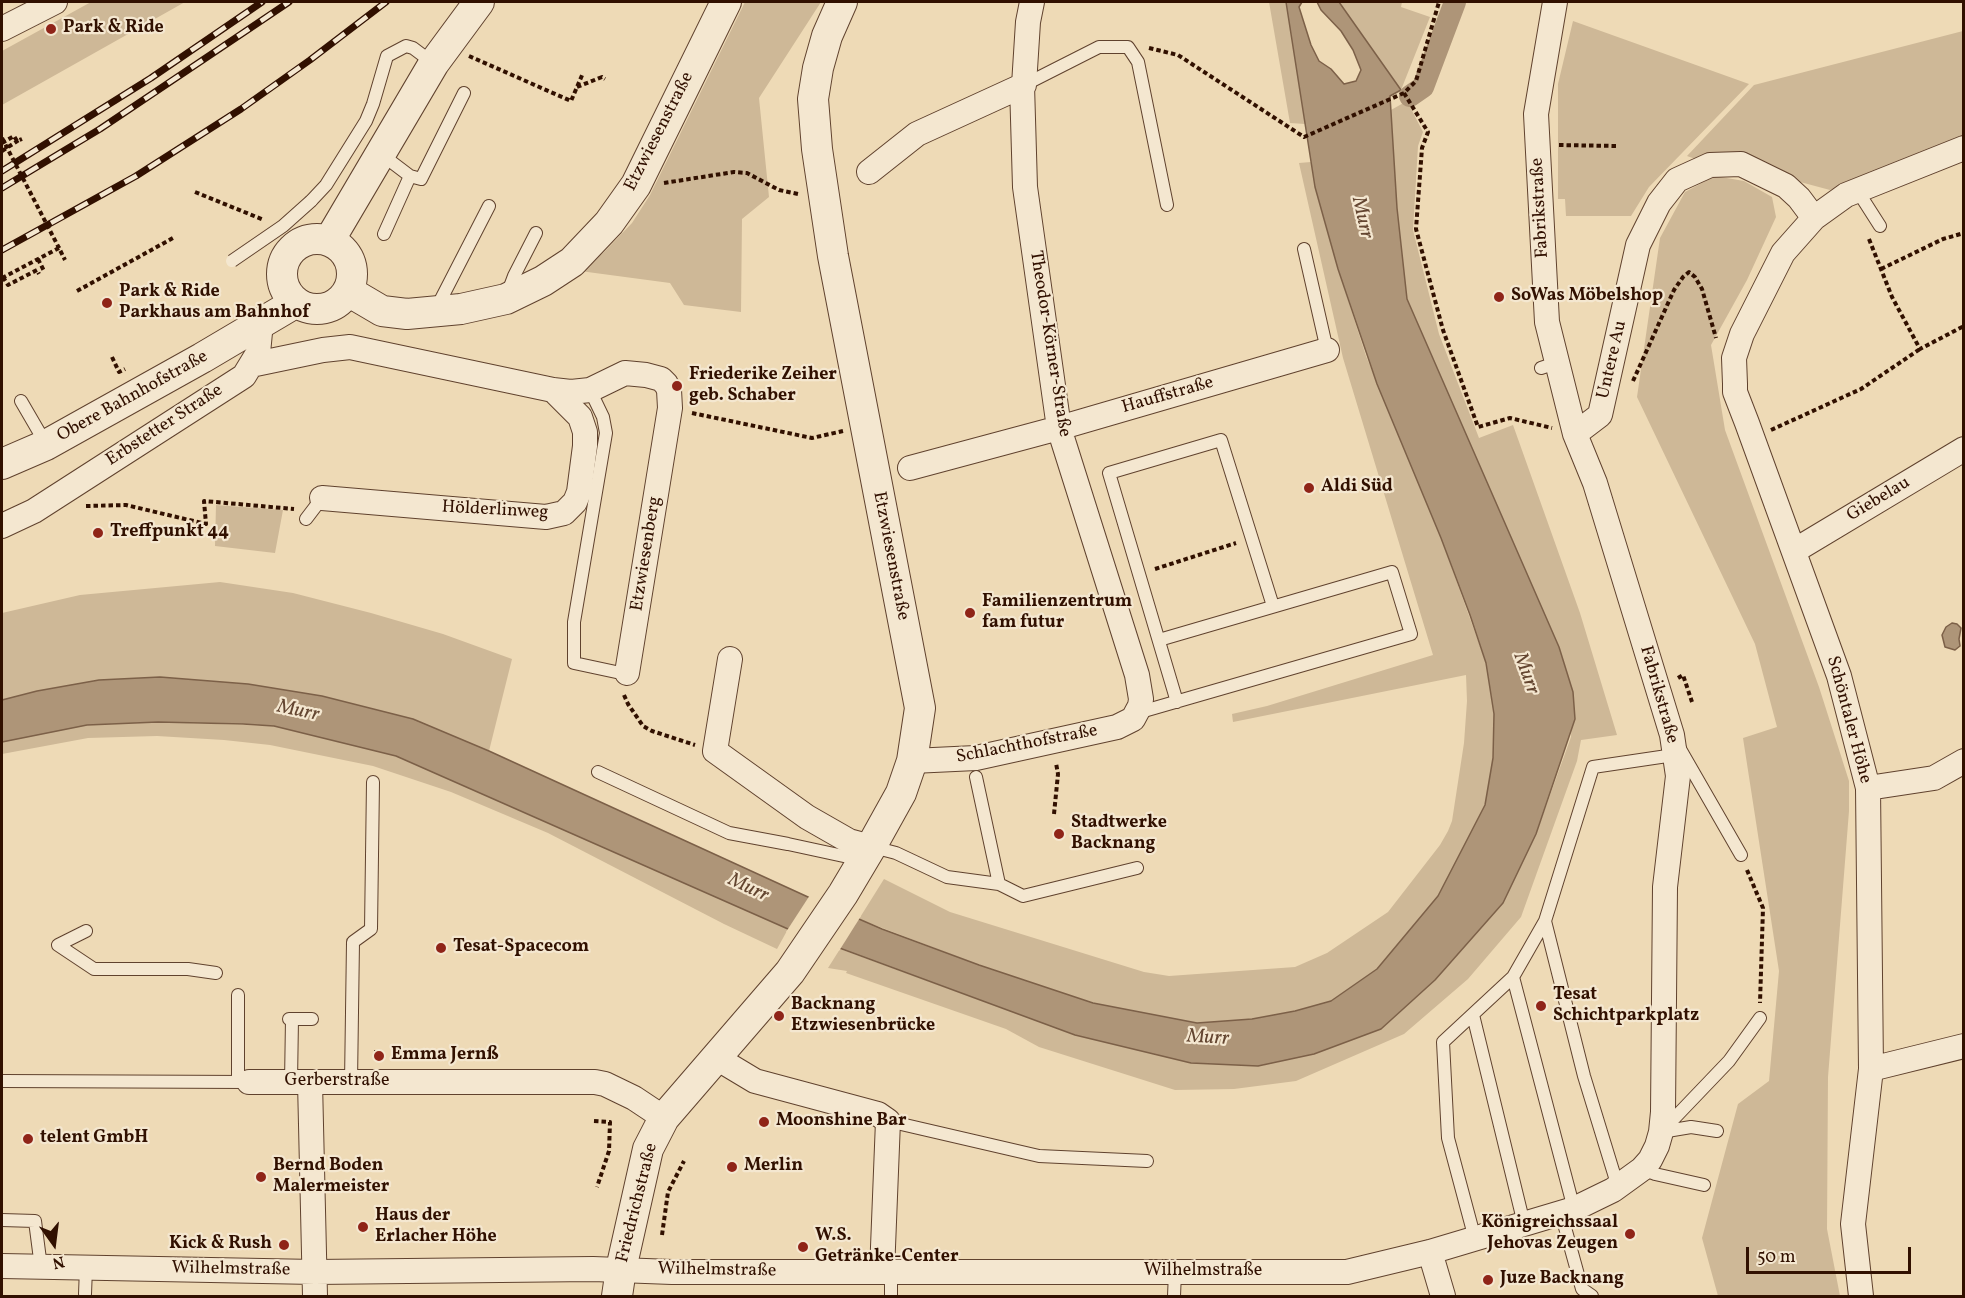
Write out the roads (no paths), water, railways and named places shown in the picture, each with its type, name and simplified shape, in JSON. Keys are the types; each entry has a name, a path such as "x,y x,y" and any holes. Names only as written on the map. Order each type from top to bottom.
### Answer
{"street":[{"path":"2,29 55,2"},
{"path":"329,241 435,63 479,2"},
{"name":"Etzwiesenstraße","path":"348,291 382,311 407,314 461,309 506,299 543,281 572,262 609,223 636,185 726,2"},
{"name":"Etzwiesenstraße","path":"715,1057 790,972 865,857 901,793 912,761 920,708 864,426 833,256 817,149 813,99 818,68 827,36 842,2"},
{"name":"Theodor-Körner-Straße","path":"1032,2 1028,22 1023,85 1025,188 1059,428 1106,594 1137,675 1141,699 1137,713"},
{"name":"Fabrikstraße","path":"1430,1252 1567,1211 1618,1187 1650,1160 1661,1132 1664,1065 1665,887 1678,776 1673,745 1595,483 1549,365 1536,114 1554,2"},
{"path":"869,172 917,134 1023,85"},
{"path":"1814,218 1846,195 1964,148"},
{"name":"Untere Au","path":"1575,434 1600,415 1638,245 1659,203 1677,180 1710,165 1741,164 1786,186 1799,198 1814,218"},
{"name":"Schöntaler Höhe","path":"1814,218 1783,253 1742,334 1734,358 1736,392 1839,676 1868,788 1871,1069 1853,1224 1860,1296"},
{"path":"317,239 329,241 343,251 351,266 352,274 348,291 341,300 324,308 306,308 295,303 285,291 282,283 282,265 286,254 305,241 317,239"},
{"path":"261,322 295,303"},
{"name":"Erbstetter Straße","path":"2,526 34,511 244,376 258,353 261,322"},
{"name":"Obere Bahnhofstraße","path":"2,464 46,446 261,322"},
{"name":"Etzwiesenberg","path":"250,365 323,350 350,347 571,392 590,390 625,373 661,379 669,390 670,408 622,672"},
{"name":"Hauffstraße","path":"909,468 973,456 1059,428 1327,350"},
{"name":"Hölderlinweg","path":"314,509 546,517 564,513 575,502 579,492 585,432 580,417 553,390"},
{"name":"Giebelau","path":"1794,551 1964,449"},
{"path":"730,658 715,751 807,817 849,841 865,857"},
{"name":"Schlachthofstraße","path":"912,761 976,759 1124,725 1137,713"},
{"path":"1868,788 1934,778 1964,761"},
{"path":"1871,1069 1964,1046"},
{"path":"715,1057 755,1081 878,1114 888,1121 887,1272"},
{"name":"Friedrichstraße","path":"619,1283 648,1149 664,1118 715,1057"},
{"name":"Gerberstraße","path":"244,1082 595,1082 605,1084 634,1098 664,1118"},
{"path":"300,1082 315,1296"},
{"path":"1430,1252 1443,1296"},
{"name":"Wilhelmstraße","path":"2,1266 315,1272 619,1283 672,1272 1347,1272 1430,1252"}],"lane":[{"path":"232,261 283,226 326,185 366,121 387,56 406,46 413,48 435,63"},
{"path":"1023,85 1099,48 1128,47 1138,62 1167,205"},
{"path":"381,154 410,176 421,180 442,127 464,93"},
{"path":"384,234 410,176"},
{"path":"1857,190 1880,226"},
{"path":"434,312 489,206"},
{"path":"506,299 514,276 536,233"},
{"name":"Hauffstraße","path":"1304,249 1327,350"},
{"path":"590,390 603,417 606,433 574,622 574,663 622,672"},
{"path":"21,401 46,446"},
{"path":"1177,702 1108,473 1221,440 1273,606"},
{"path":"1137,713 1411,634 1392,572 1159,640"},
{"path":"1475,1239 1448,1138 1443,1042 1513,976 1545,921 1593,766 1673,745 1741,855"},
{"path":"598,772 729,833 865,857 896,853 947,878 999,884 1023,896 1137,867"},
{"path":"976,777 999,884"},
{"path":"351,1082 353,942 371,929 366,835 373,782"},
{"path":"1545,921 1584,1077 1618,1187"},
{"path":"86,931 58,945 94,969 123,965 216,973"},
{"path":"1513,976 1567,1211 1582,1289 1592,1296"},
{"path":"238,995 244,1082"},
{"path":"1473,1015 1524,1224"},
{"path":"1661,1132 1729,1061 1760,1018"},
{"path":"300,1082 290,1019 312,1019"},
{"name":"Gerberstraße","path":"2,1081 244,1082"},
{"path":"888,1121 1039,1156 1147,1161"},
{"path":"1661,1132 1692,1127 1717,1131"},
{"path":"1642,1169 1704,1185"},
{"path":"2,1220 35,1221 41,1267"},
{"path":"85,1294 86,1268"},
{"path":"887,1272 891,1296"},
{"path":"1174,1296 1175,1272"}],"water":[{"name":"Murr","path":"1286,2 1302,2 1299,7 1311,45 1319,61 1331,69 1344,84 1356,81 1361,70 1353,50 1341,31 1321,10 1317,2 1339,2 1401,90 1390,96 1397,208 1407,299 1559,647 1573,692 1575,719 1536,834 1503,903 1435,980 1381,1029 1314,1054 1258,1066 1191,1063 1075,1035 788,929 396,756 274,726 243,724 158,722 87,725 2,742 2,700 99,680 160,677 248,684 322,696 413,719 489,751 882,929 979,965 1093,1003 1197,1023 1252,1019 1331,1001 1377,969 1438,896 1485,805 1493,758 1494,714 1486,663 1470,615 1441,538 1377,384 1338,269 1315,187"},
{"path":"1952,623 1961,628 1960,646 1955,650 1945,647 1942,635 1946,627"}],"waterway":[{"path":"1410,96 1423,87 1455,2"}],"railway":[{"path":"2,171 151,78 262,2"},
{"path":"2,188 100,129 289,2"},
{"path":"2,250 136,176 241,109 386,2"}],"place":[{"name":"Park & Ride","path":"51,29"},
{"name":"SoWas Möbelshop","path":"1499,297"},
{"name":"Park & Ride Parkhaus am Bahnhof","path":"107,303"},
{"name":"Friederike Zeiher geb. Schaber","path":"677,386"},
{"name":"Aldi Süd","path":"1309,488"},
{"name":"Treffpunkt 44","path":"98,533"},
{"name":"Familienzentrum fam futur","path":"970,613"},
{"name":"Stadtwerke Backnang","path":"1059,834"},
{"name":"Tesat-Spacecom","path":"441,948"},
{"name":"Tesat Schichtparkplatz","path":"1541,1006"},
{"name":"Backnang Etzwiesenbrücke","path":"779,1016"},
{"name":"Emma Jernß","path":"379,1056"},
{"name":"Moonshine Bar","path":"764,1122"},
{"name":"telent GmbH","path":"28,1139"},
{"name":"Merlin","path":"732,1167"},
{"name":"Bernd Boden Malermeister","path":"261,1177"},
{"name":"Haus der Erlacher Höhe","path":"363,1227"},
{"name":"Königreichssaal Jehovas Zeugen","path":"1630,1234"},
{"name":"Kick & Rush","path":"284,1245"},
{"name":"W.S. Getränke-Center","path":"803,1247"},
{"name":"Juze Backnang","path":"1488,1280"}]}
